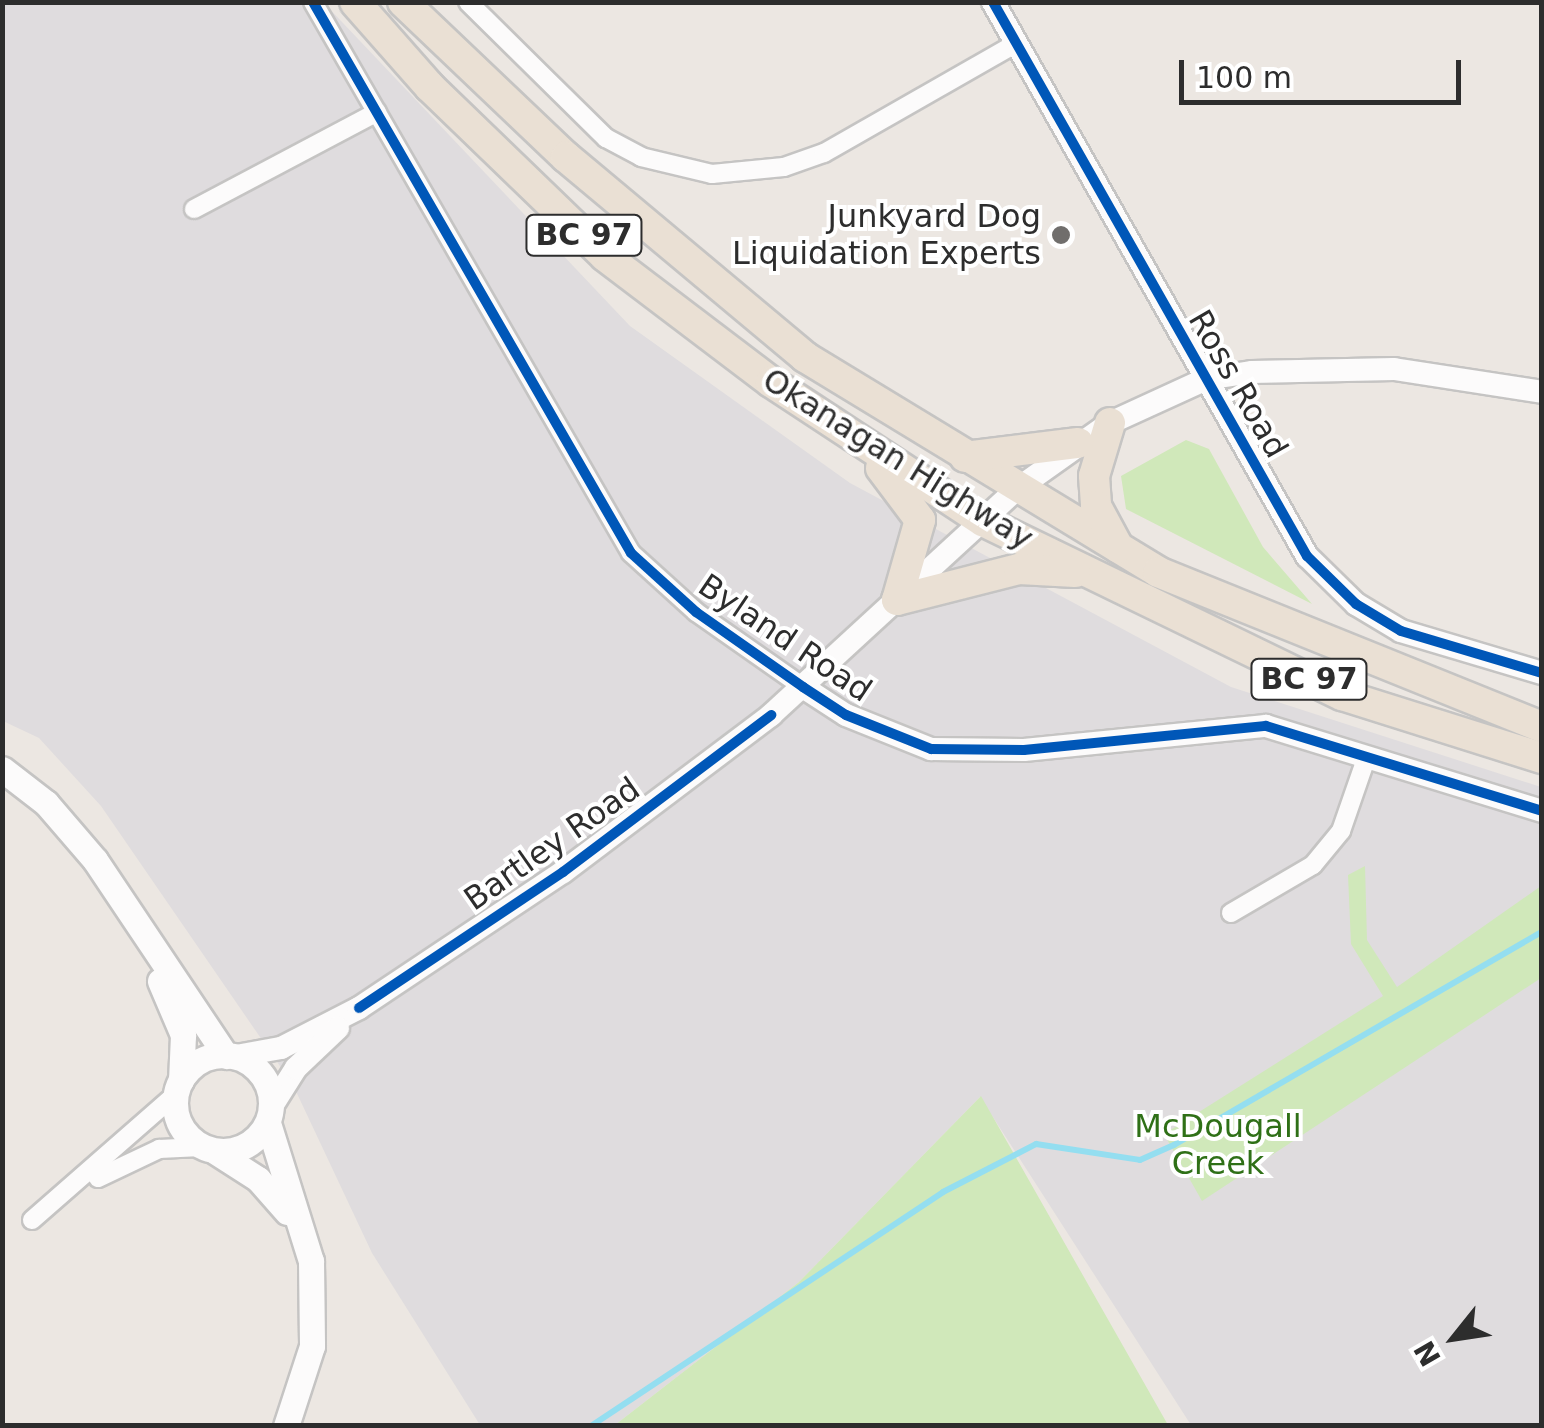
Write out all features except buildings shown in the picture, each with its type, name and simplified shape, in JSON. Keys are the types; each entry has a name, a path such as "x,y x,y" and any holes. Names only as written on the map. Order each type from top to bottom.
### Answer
{"highway":[{"name":"Okanagan Highway","path":"356,2 430,87 606,256 844,430 983,521 1342,695 1542,758"},
{"name":"Okanagan Highway","path":"403,2 566,157 805,357 1120,550 1360,660 1542,727"},
{"path":"1110,423 1094,476 1096,506 1120,550"},
{"path":"844,430 911,499 920,520 897,600"},
{"path":"965,457 1078,443"},
{"path":"897,600 1020,569 1087,572"}],"main road":[{"path":"2,769 71,831 231,1056 263,1075 297,1224 310,1262 312,1346 286,1426"},
{"path":"139,930 183,1035 178,1087 180,1125 208,1149 258,1179 297,1224"},
{"path":"178,1087 203,1059 231,1056"},
{"path":"208,1149 246,1146 270,1114"}],"street":[{"name":"Byland Road","path":"314,2 631,553 696,612 802,687 931,749 1024,750 1240,724 1368,756 1542,810"},
{"path":"468,2 606,138 641,157 712,174 784,168 824,152 1015,44"},
{"name":"Ross Road","path":"993,2 1306,556 1356,604 1456,652 1542,673"},
{"path":"194,208 377,112"},
{"name":"Bartley Road","path":"231,1056 280,1048 359,1008 564,872 802,687 1017,489 1110,423 1206,378 1394,369 1542,392"},
{"path":"1231,913 1313,865 1342,831 1368,756"},
{"name":"Bartley Road","path":"270,1114 296,1068 359,1008"},
{"path":"76,1189 178,1087"},
{"path":"32,1220 76,1189 158,1149 208,1149"}],"shaded area":[{"path":"3,3 324,3 630,326 850,483 1231,687 1541,787 1541,1425 1191,1425 980,1097 799,1282 615,1425 480,1425 372,1253 293,1085 101,806 39,738 3,721"}],"green space":[{"path":"1186,440 1209,449 1263,547 1312,604 1126,509 1121,476"},
{"name":"McDougall Creek","path":"1365,866 1367,940 1397,987 1541,886 1541,978 1202,1201 1164,1134 1383,996 1351,944 1348,875"},
{"path":"981,1096 1168,1425 615,1425 799,1282"}],"waterway":[{"name":"McDougall Creek","path":"591,1426 943,1192 1036,1144 1140,1160 1174,1145 1542,932"}],"cycle path":[{"path":"313,2 631,553 696,612 803,687 846,715 931,749 1024,750 1266,726 1542,811"},
{"path":"993,2 1307,556 1356,604 1401,631 1542,673"},
{"path":"359,1008 563,872 771,715"}],"place":[{"name":"Junkyard Dog Liquidation Experts","path":"1061,235"}]}
